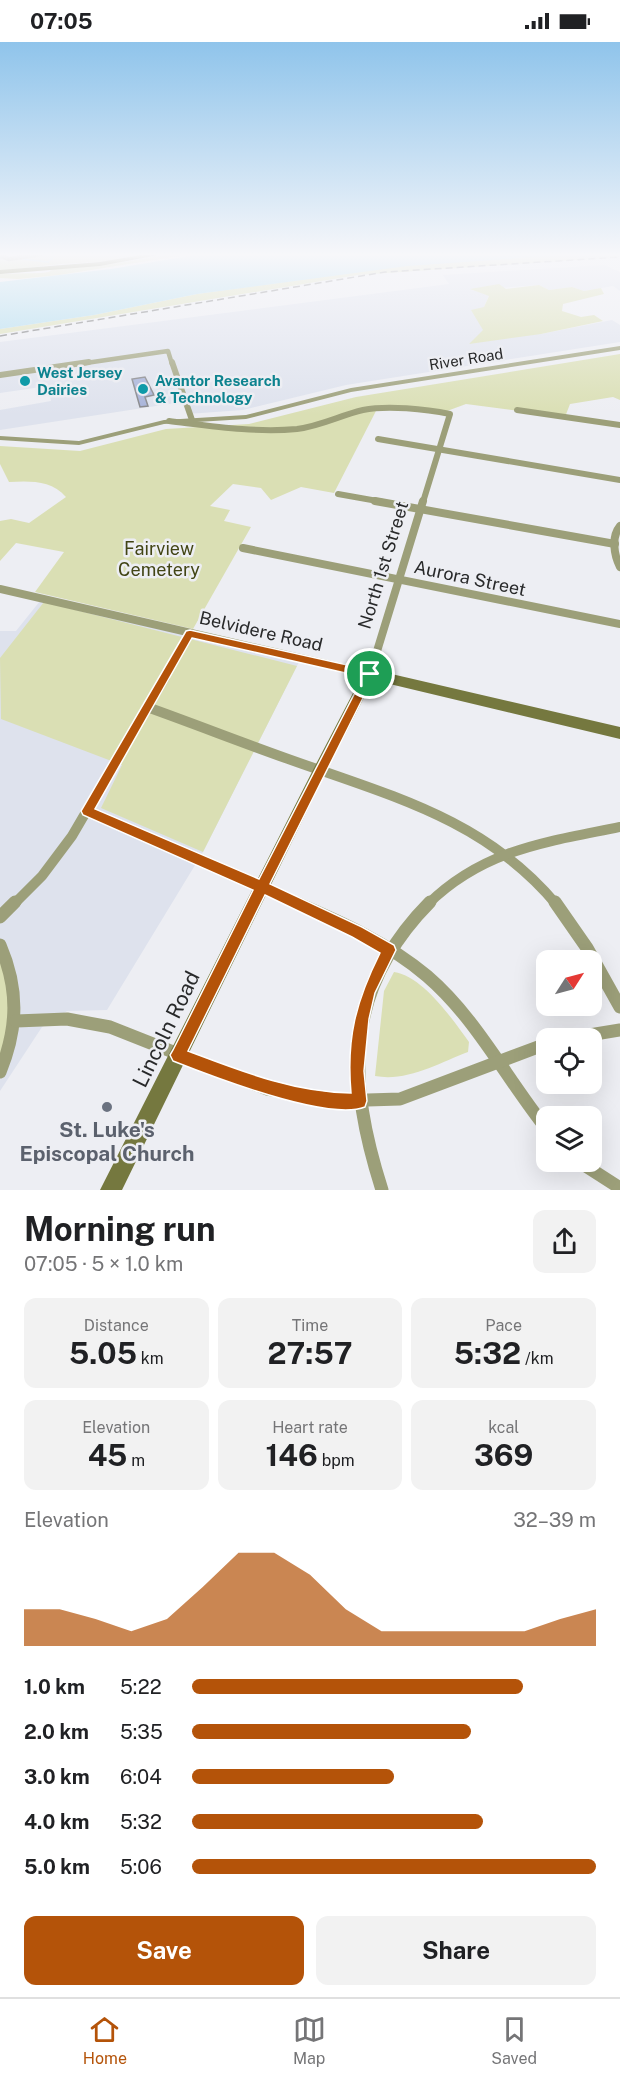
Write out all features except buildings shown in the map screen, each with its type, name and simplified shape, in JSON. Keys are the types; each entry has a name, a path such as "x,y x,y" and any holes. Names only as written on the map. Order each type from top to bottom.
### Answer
{"main road":[{"name":"Belvidere Road","path":"370,674 620,733"},
{"name":"North 1st Street","path":"262,887 370,674"},
{"name":"Lincoln Road","path":"111,1190 262,887"}],"street":[{"name":"River Road","path":"0,438 79,443 169,421 246,417 316,398 620,348"},
{"path":"0,375 168,351 192,420"},
{"name":"North 1st Street","path":"169,421 245,429 296,429 320,425 364,410 426,409 447,412 450,416 370,674"},
{"path":"517,410 620,425"},
{"path":"378,439 620,480"},
{"path":"338,494 615,544"},
{"path":"620,526 617,529 615,544 615,558 620,567"},
{"name":"Aurora Street","path":"243,548 620,624"},
{"name":"Belvidere Road","path":"0,588 370,674"},
{"path":"0,917 56,859 87,811 190,634"},
{"path":"147,707 426,808 478,835 505,854 532,878 570,922 594,958 620,1007"},
{"path":"87,811 262,887 349,928 418,969 448,997 536,1116"},
{"path":"382,1190 372,1163 359,1101 357,1071 362,1019 369,992 389,950 407,924 454,880 481,863 505,854 620,827"},
{"path":"0,945 14,988 16,1021 13,1041 0,1072"},
{"path":"16,1021 50,1018 86,1021 139,1037 178,1055 267,1089 335,1101 400,1099 536,1047"},
{"path":"602,1033 620,1030"},
{"path":"595,1172 620,1188"}],"shaded area":[{"path":"267,308 485,308 541,334 612,320 620,325 620,342 346,385 243,410 187,414 182,402 0,430 0,410 51,401 48,386 0,393 0,342"},
{"path":"40,601 299,662 203,852 107,1010 67,1011 42,1027 0,1091 0,631 16,631"}],"green space":[{"path":"130,308 160,308 0,334 0,329"},
{"path":"482,308 562,308 562,311 581,317 594,315 603,321 541,334 469,344 483,330 471,310"},
{"name":"Fairview Cemetery","path":"620,354 620,400 613,397 570,404 565,417 466,404 447,411 377,409 334,493 301,487 271,500 261,488 233,484 210,506 230,510 224,521 251,527 193,629 35,592 64,552 16,543 0,561 0,521 11,519 29,523 66,497 54,487 47,485 32,482 9,482 0,464 0,446 80,451 166,429 249,424 356,397"},
{"path":"44,602 297,666 203,852 101,808 122,765 1,719 0,658"},
{"path":"0,945 13,988 0,1072"},
{"path":"394,972 405,975 416,982 436,1000 469,1042 468,1052 411,1074 375,1076 384,991"}],"water":[{"path":"0,308 130,308 94,315 0,329"}],"railway":[{"path":"0,336 171,308"}],"place":[{"name":"West Jersey Dairies","path":"25,381"},
{"name":"Avantor Research & Technology","path":"143,389"},
{"name":"St. Luke's Episcopal Church","path":"107,1107"}],"route":[{"path":"370,674 190,634 87,811 262,887 178,1055 196,1064 267,1089 335,1101 359,1101 357,1071 362,1019 377,971 389,950 325,916 262,887 370,674"}]}
